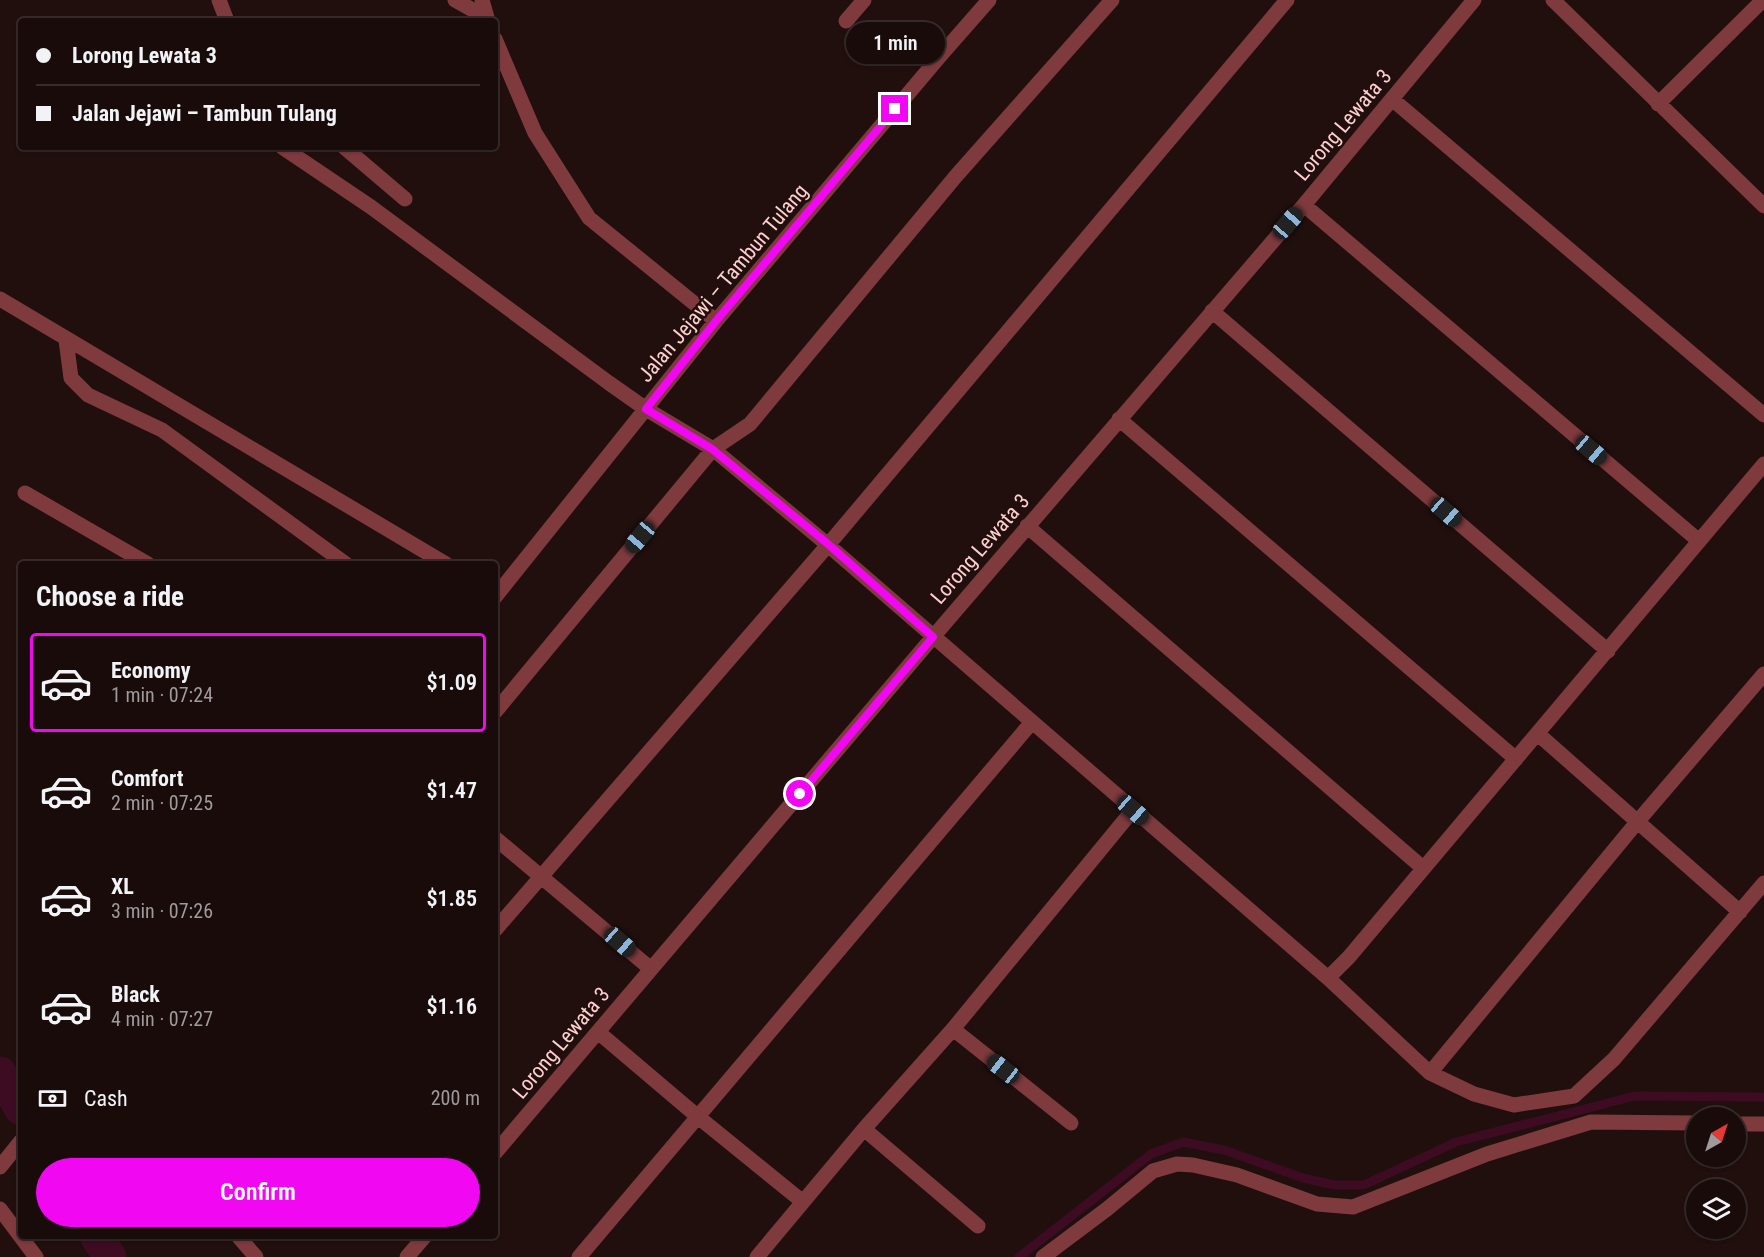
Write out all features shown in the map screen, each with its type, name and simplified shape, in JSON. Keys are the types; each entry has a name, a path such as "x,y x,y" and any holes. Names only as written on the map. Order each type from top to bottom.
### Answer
{"street":[{"path":"219,0 226,18"},
{"path":"455,0 484,18"},
{"path":"482,0 486,18"},
{"path":"846,21 864,0"},
{"name":"Jalan Jejawi – Tambun Tulang","path":"498,593 716,321 989,0"},
{"path":"498,708 712,449 750,424 956,176 1112,0"},
{"path":"498,926 828,544 1287,0"},
{"name":"Lorong Lewata 3","path":"498,1149 1119,419 1304,205 1474,0"},
{"path":"1553,0 1658,104 1761,197"},
{"path":"1658,104 1763,0"},
{"path":"498,46 536,133 589,218 716,321"},
{"path":"1392,99 1764,415"},
{"path":"286,150 371,207 646,409 712,449 828,544 1328,978 1430,1072 1474,1094 1514,1105 1574,1096 1614,1059 1764,883"},
{"path":"348,150 405,199"},
{"path":"1304,205 1699,541"},
{"path":"0,299 441,561"},
{"path":"1212,311 1608,651"},
{"path":"66,340 71,378 88,394 162,430 342,561"},
{"path":"1119,419 1516,759"},
{"path":"1328,978 1349,957 1764,464"},
{"path":"25,493 143,561"},
{"path":"1028,526 1423,868"},
{"path":"1430,1072 1638,821 1764,674"},
{"path":"579,1257 1032,722"},
{"path":"1538,734 1740,912"},
{"path":"757,1257 864,1129 952,1029 1133,810"},
{"path":"498,840 651,969"},
{"path":"952,1029 1071,1123"},
{"path":"598,1032 803,1202"},
{"path":"1043,1257 1107,1209 1153,1170 1177,1164 1193,1165 1237,1175 1317,1204 1353,1207 1487,1154 1591,1122 1686,1123"},
{"path":"1746,1124 1764,1124"},
{"path":"864,1129 978,1226"},
{"path":"5,1161 18,1145"},
{"path":"0,1209 18,1233"},
{"path":"22,1239 36,1257"},
{"path":"241,1239 256,1257"},
{"path":"407,1257 422,1239"}],"waterway":[{"path":"0,1073 18,1104"},
{"path":"1019,1257 1151,1154 1183,1142 1224,1150 1303,1178 1334,1185 1364,1185 1456,1142 1635,1096 1764,1097"},
{"path":"98,1239 110,1257"}],"route":[{"path":"800,794 933,637 828,544 712,449 646,409 716,321 895,109"}]}
